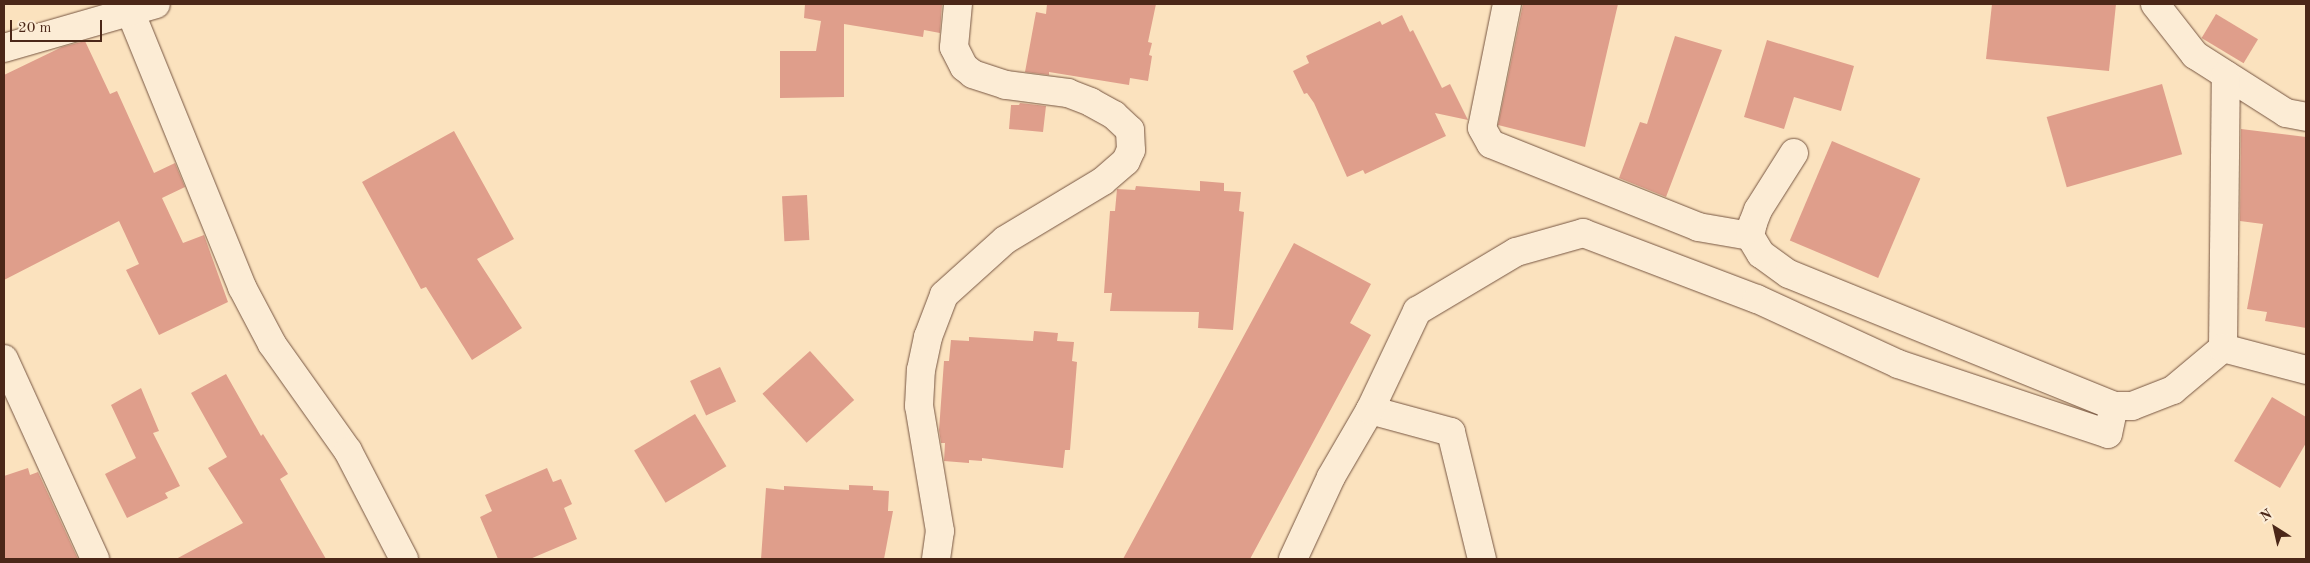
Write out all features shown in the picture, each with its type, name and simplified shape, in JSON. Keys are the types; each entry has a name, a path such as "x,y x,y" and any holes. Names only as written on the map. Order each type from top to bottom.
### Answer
{"street":[{"path":"4,48 96,12 130,11 156,4"},
{"path":"936,559 940,531 919,406 921,370 928,337 944,295 1005,240 1103,181 1126,161 1131,150 1130,130 1114,115 1091,102 1068,94 1006,85 974,74 964,67 954,48 958,4"},
{"path":"1507,4 1482,128 1491,144 1698,227 1750,236"},
{"path":"2155,4 2195,55 2286,113 2306,117"},
{"path":"130,11 242,287 272,344 348,451 404,559"},
{"path":"1794,153 1758,210 1750,236 1761,254 1789,274 2114,406 2132,406 2173,390 2223,348 2226,75"},
{"path":"1293,559 1331,477 1370,410 1417,311 1516,252 1582,233 1757,299 1898,364 2108,434 2114,406"},
{"path":"2223,348 2306,370"},
{"path":"4,358 94,559"},
{"path":"1370,410 1451,432 1482,559"}],"building":[{"path":"805,4 942,4 940,33 924,30 923,37 844,24 844,97 780,98 780,51 816,51 821,21 804,18"},
{"path":"1047,4 1156,4 1148,42 1152,43 1149,55 1152,56 1148,81 1130,78 1129,85 1049,72 1049,75 1025,72 1036,12 1046,14"},
{"path":"1523,4 1618,4 1585,147 1498,125"},
{"path":"1992,4 2116,4 2109,71 1986,59"},
{"path":"2216,14 2258,39 2244,63 2202,38"},
{"path":"1402,15 1410,32 1413,30 1442,88 1450,84 1468,120 1435,113 1446,136 1365,174 1363,170 1347,177 1314,103 1307,93 1304,94 1293,71 1309,63 1306,56 1380,21 1382,25"},
{"path":"1675,36 1722,50 1666,197 1619,178 1640,122 1647,124"},
{"path":"1767,40 1854,66 1841,111 1794,97 1784,129 1744,117"},
{"path":"85,41 110,94 117,91 154,173 175,163 185,187 162,198 183,243 204,235 228,302 159,335 126,270 139,264 119,221 4,280 4,75 62,47"},
{"path":"2162,84 2182,154 2067,187 2047,117"},
{"path":"1020,103 1046,106 1043,132 1009,129 1011,105 1019,105"},
{"path":"2241,129 2306,137 2306,328 2265,321 2267,312 2247,309 2263,224 2240,221"},
{"path":"454,131 514,239 477,259 522,328 472,360 426,287 421,289 362,182"},
{"path":"1832,141 1920,179 1878,278 1790,240"},
{"path":"1200,181 1224,183 1224,191 1241,192 1239,211 1244,212 1233,330 1198,328 1199,312 1110,311 1112,293 1104,293 1110,211 1115,211 1117,189 1135,190 1136,186 1200,191"},
{"path":"807,195 809,240 784,241 782,196"},
{"path":"1294,243 1371,284 1350,323 1371,335 1250,559 1123,559"},
{"path":"1034,331 1058,333 1057,341 1074,342 1072,361 1077,362 1070,450 1065,450 1063,468 982,458 982,461 969,460 969,463 944,461 945,443 941,443 939,430 944,361 949,361 951,340 969,341 969,337 1033,341"},
{"path":"810,351 854,400 807,443 762,394"},
{"path":"720,367 736,401 706,415 690,381"},
{"path":"226,374 261,436 263,434 288,474 280,479 326,559 176,559 243,523 208,468 227,457 191,393"},
{"path":"141,388 159,431 153,433 180,486 165,493 168,498 127,518 105,474 136,458 111,405"},
{"path":"2272,397 2306,417 2306,443 2280,488 2234,461"},
{"path":"695,414 726,466 666,503 634,451"},
{"path":"28,468 30,475 38,472 78,559 4,559 4,476"},
{"path":"547,468 553,482 561,479 572,504 564,508 577,539 530,559 498,559 480,517 492,511 485,495"},
{"path":"849,485 873,486 873,490 889,491 888,511 893,511 884,559 761,559 766,488 784,490 784,486 849,490"}]}
